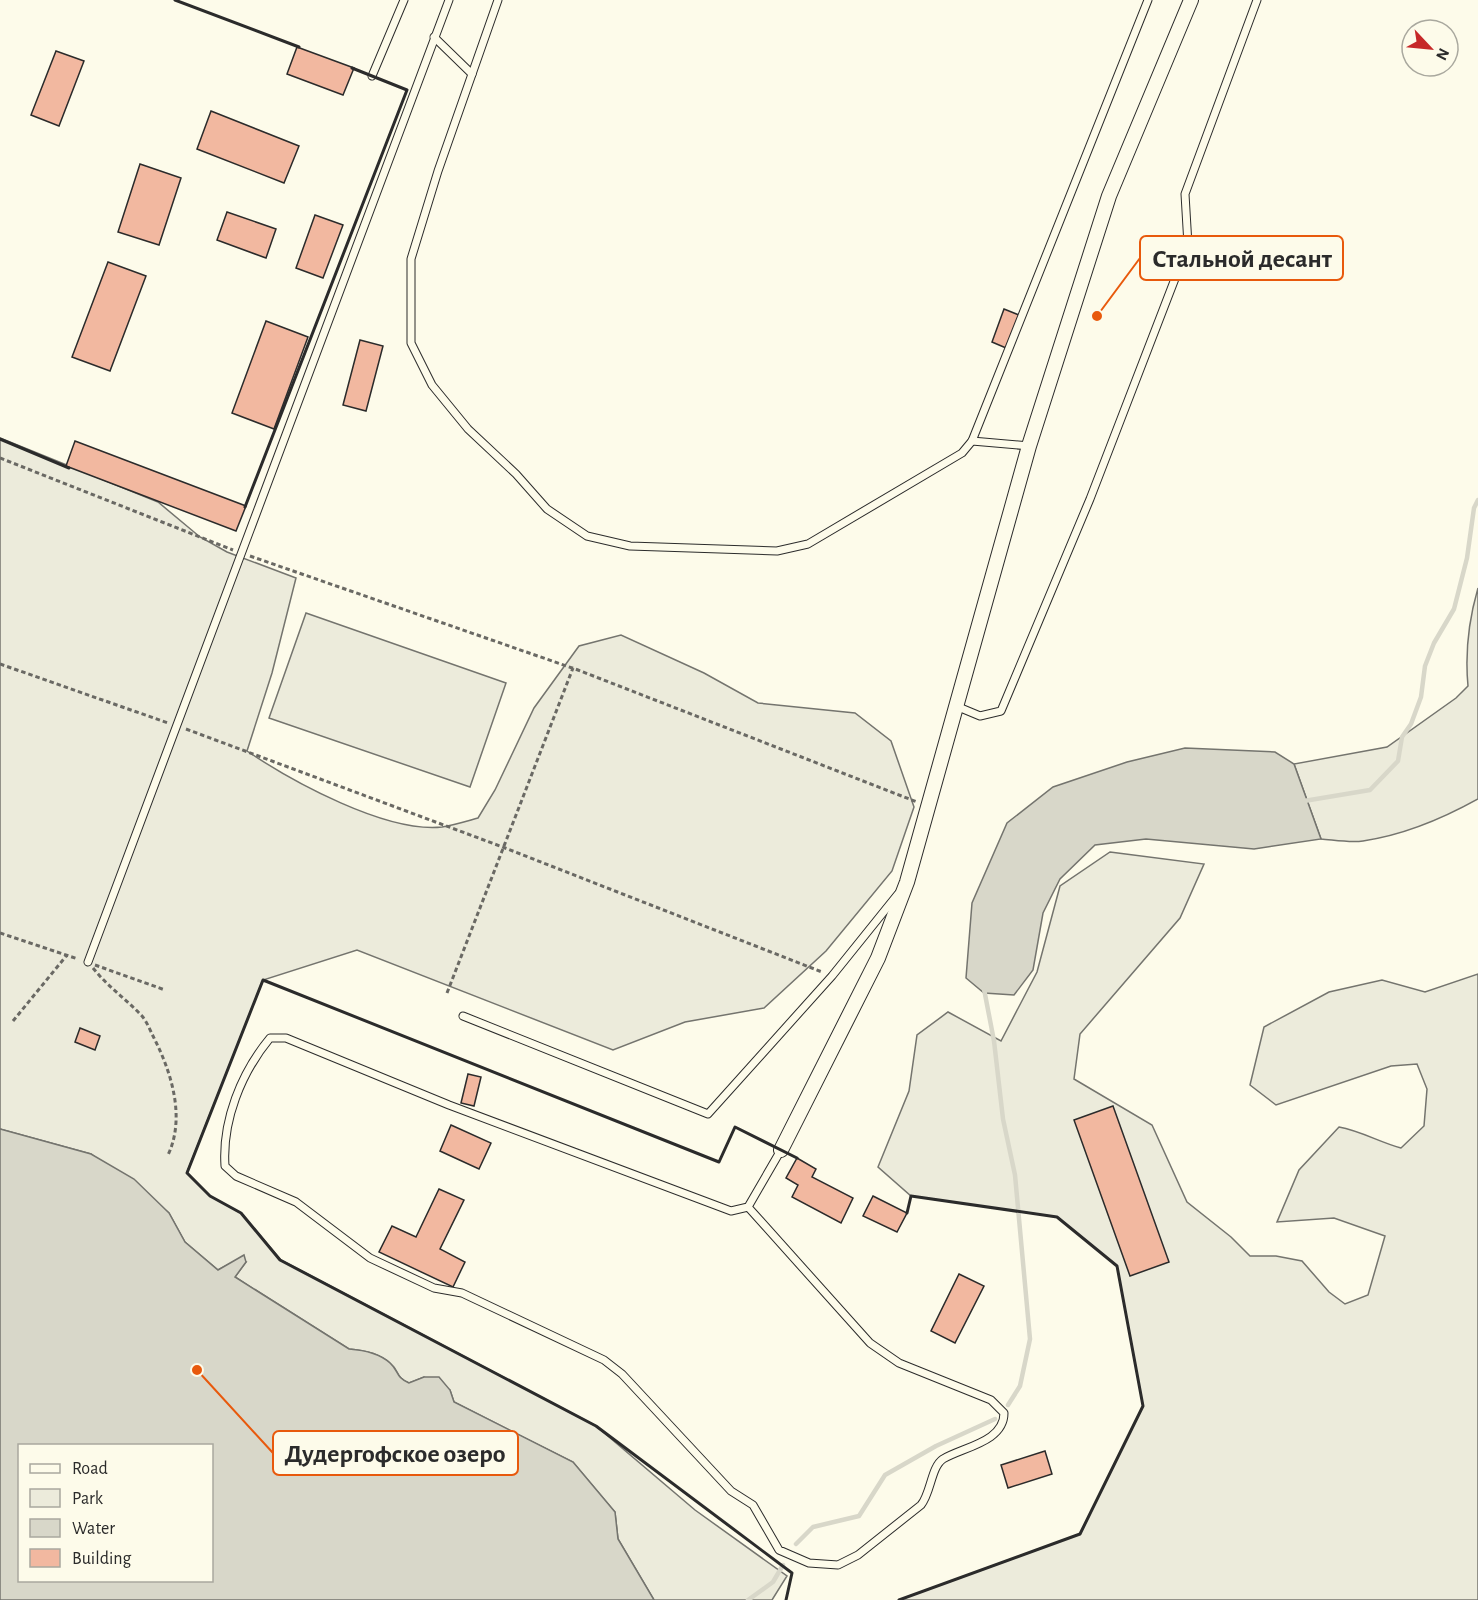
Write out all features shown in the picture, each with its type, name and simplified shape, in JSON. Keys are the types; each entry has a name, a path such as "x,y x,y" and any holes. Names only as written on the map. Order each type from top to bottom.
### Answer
{"street":[{"path":"781,1150 878,958 907,882 1029,446 1109,196 1191,0"}],"lane":[{"path":"372,76 404,0"},
{"path":"88,962 449,0"},
{"path":"498,0 438,171 411,259 411,343 432,385 468,429 516,474 547,509 587,536 630,546 777,551 808,544 962,453 972,441 1148,0"},
{"path":"956,706 980,716 1001,711 1090,499 1188,245 1185,194 1257,0"},
{"path":"434,37 472,74"},
{"path":"972,441 1029,446"},
{"path":"463,1016 708,1114 832,976 907,882"},
{"path":"748,1206 870,1343 899,1364 991,1400 1004,1413 1004,1422 999,1430 971,1448 941,1460 930,1481 929,1495 921,1505 858,1555 838,1565 809,1563 779,1550 753,1504 731,1491 622,1374 604,1360 462,1293 434,1288 370,1258 296,1202 236,1176 225,1166 224,1146 232,1106 261,1049 270,1038 286,1038 460,1109 731,1211 748,1206 781,1150"}],"path":[{"path":"0,458 242,554 573,668 928,806"},
{"path":"0,664 177,726 505,847 832,976"},
{"path":"447,993 573,668"},
{"path":"0,933 165,990"},
{"path":"13,1022 67,956"},
{"path":"88,962 109,988 143,1017 169,1068 175,1106 175,1139 168,1155"}],"green space":[{"path":"0,438 158,502 200,537 227,552 296,578 272,673 247,751 289,777 368,814 419,827 442,827 478,818 495,790 534,708 579,646 621,635 704,673 758,703 855,713 891,741 914,807 892,871 826,951 764,1008 685,1022 613,1050 357,950 263,980 187,1172 210,1196 241,1213 281,1260 596,1426 695,1510 787,1576 772,1600 654,1600 618,1539 615,1512 573,1462 454,1402 450,1390 424,1377 409,1383 393,1366 376,1354 349,1349 235,1277 246,1262 233,1262 218,1270 185,1242 169,1213 91,1154 0,1129"},
{"path":"1478,588 1478,799 1437,819 1394,835 1358,842 1321,839 1294,764 1387,747 1456,698 1468,686 1468,637"},
{"path":"306,613 506,683 470,787 269,718"},
{"path":"1110,852 1204,864 1180,918 1080,1034 1074,1079 1152,1125 1187,1202 1231,1237 1250,1256 1276,1256 1302,1261 1329,1292 1345,1304 1368,1295 1385,1236 1334,1218 1277,1222 1299,1170 1339,1127 1401,1148 1424,1126 1427,1089 1417,1064 1391,1066 1276,1105 1250,1085 1264,1027 1329,992 1382,980 1425,992 1478,974 1478,1600 899,1600 1080,1534 1143,1406 1117,1266 1057,1217 911,1196 878,1167 909,1091 917,1035 948,1012 1001,1041 1037,972 1060,886"}],"water":[{"path":"1185,748 1275,752 1294,764 1321,839 1254,849 1146,839 1095,845 1060,879 1043,913 1033,970 1014,995 984,993 966,978 972,903 1007,823 1053,787 1127,762"},
{"path":"0,1129 91,1154 134,1179 169,1213 185,1242 218,1270 244,1255 246,1262 235,1277 349,1349 376,1354 393,1366 399,1376 409,1383 424,1377 439,1377 450,1390 454,1402 573,1462 615,1512 618,1539 654,1600 0,1600"}],"building":[{"path":"297,47 354,68 343,95 287,74"},
{"path":"56,51 84,61 59,126 31,115"},
{"path":"211,111 299,146 284,183 197,149"},
{"path":"140,164 181,178 159,245 118,232"},
{"path":"227,212 276,229 266,258 217,240"},
{"path":"315,215 343,225 323,278 296,268"},
{"path":"108,262 146,276 110,371 72,357"},
{"path":"1004,309 1019,315 1006,348 992,342"},
{"path":"266,321 308,337 274,429 232,413"},
{"path":"360,340 383,346 366,411 343,405"},
{"path":"75,441 246,506 236,531 66,466"},
{"path":"80,1028 100,1036 95,1050 75,1042"},
{"path":"468,1074 481,1077 474,1106 461,1103"},
{"path":"1113,1106 1169,1262 1130,1276 1074,1120"},
{"path":"451,1125 491,1143 479,1169 440,1151"},
{"path":"797,1158 816,1169 812,1177 853,1198 841,1223 792,1197 798,1185 786,1178"},
{"path":"439,1189 464,1200 440,1249 465,1262 453,1287 379,1252 392,1226 416,1237"},
{"path":"873,1196 907,1213 897,1232 863,1216"},
{"path":"959,1274 984,1286 955,1343 931,1331"},
{"path":"1045,1451 1052,1474 1008,1488 1001,1465"}],"waterway":[{"path":"1304,801 1370,790 1398,761 1402,737 1411,724 1421,697 1425,666 1434,643 1454,609 1467,558 1474,508 1478,500"},
{"path":"984,989 994,1041 1003,1119 1015,1175 1030,1339 1020,1386 1008,1405"},
{"path":"796,1544 813,1527 859,1516 885,1475 936,1446 995,1419"},
{"path":"748,1600 773,1582 783,1565"}],"wall":[{"path":"175,0 299,47"},
{"path":"245,507 407,90 352,68"},
{"path":"0,439 69,468"},
{"path":"786,1600 792,1573 596,1426 280,1260 241,1213 210,1196 187,1173 263,980 719,1162 735,1127 797,1158"},
{"path":"899,1600 1080,1534 1143,1406 1117,1266 1057,1217 911,1196 907,1213"}],"place":[{"name":"Стальной десант","path":"1097,316"},
{"name":"Дудергофское озеро","path":"197,1370"}]}
